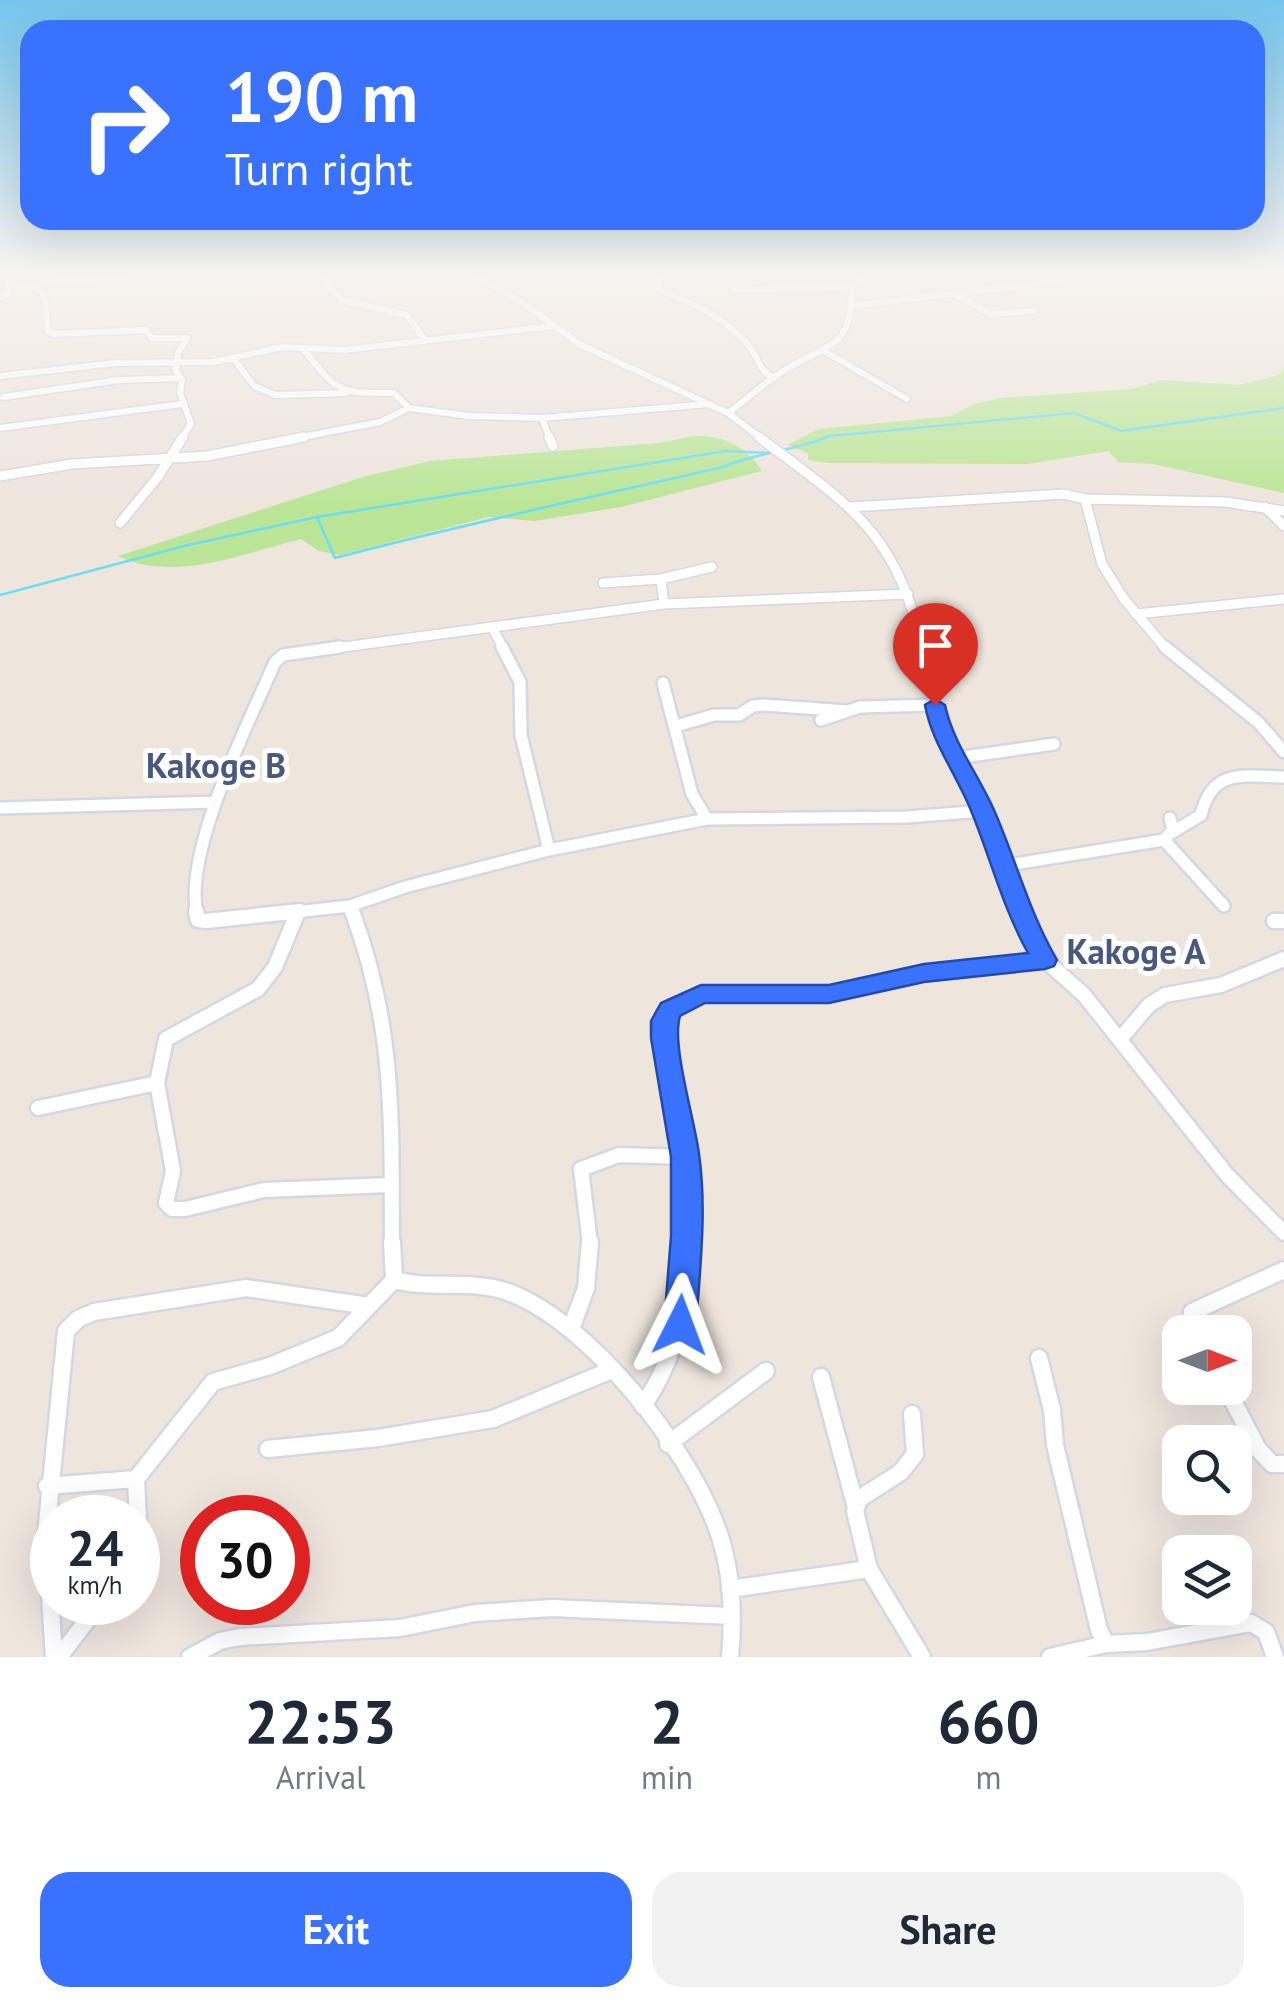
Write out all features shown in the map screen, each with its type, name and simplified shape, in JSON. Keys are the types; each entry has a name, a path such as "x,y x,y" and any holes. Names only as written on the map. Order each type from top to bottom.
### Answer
{"street":[{"path":"181,347 176,371 181,378 182,404"},
{"path":"0,376 116,363 234,360 276,348 366,347"},
{"path":"585,347 728,413 873,529 908,594 923,638 940,727 983,811 1027,932 1045,960 1084,995 1121,1038 1227,1175 1284,1234"},
{"path":"750,347 762,372 774,378"},
{"path":"728,413 774,378 829,347"},
{"path":"302,349 333,385 347,394"},
{"path":"824,352 907,399"},
{"path":"234,360 254,386 275,395 394,394 409,408 469,416 542,418 710,404"},
{"path":"3,397 119,380 181,378"},
{"path":"0,428 182,404 188,408 191,424 120,523"},
{"path":"0,476 72,464 207,456 371,424 398,416 409,408"},
{"path":"542,418 553,446"},
{"path":"851,508 1051,494 1085,499 1226,502 1284,511"},
{"path":"1085,499 1103,567 1136,614 1175,659 1259,723 1284,752"},
{"path":"1265,507 1284,526"},
{"path":"603,583 661,579 712,567"},
{"path":"661,579 664,604"},
{"path":"908,594 664,604 282,655 274,662 216,802 190,900 198,920 297,914 350,906 406,887 548,850 707,820 870,818 983,811"},
{"path":"1136,614 1284,599"},
{"path":"492,627 520,682 520,735 548,850"},
{"path":"663,683 692,794 707,820"},
{"path":"676,726 714,716 739,715 764,704 848,711 935,705"},
{"path":"820,720 848,711"},
{"path":"956,758 1054,744"},
{"path":"1002,866 1169,836 1201,816 1214,784 1240,778 1284,777"},
{"path":"0,808 216,802"},
{"path":"1170,818 1169,836 1224,906"},
{"path":"137,1495 136,1480 213,1382 282,1362 338,1338 394,1280 390,1185 394,1150 383,1007 350,906"},
{"path":"297,914 266,986 240,1003 172,1033 162,1048 158,1082 173,1171 166,1203 172,1208 210,1208 246,1192 390,1185"},
{"path":"1121,1038 1149,1004 1165,995 1221,985 1284,959"},
{"path":"643,1406 668,1374 677,1346 686,1236 685,1157 664,1028 670,1010 682,1001 721,992 829,994 924,973 1045,960"},
{"path":"38,1108 158,1082"},
{"path":"571,1329 582,1306 593,1248 581,1169 619,1155 685,1157"},
{"path":"1192,1312 1284,1270"},
{"path":"394,1280 505,1292 571,1329 643,1406 712,1517 730,1590 730,1657"},
{"path":"57,1657 44,1584 48,1486 66,1331 78,1318 94,1312 246,1288 369,1306"},
{"path":"1039,1358 1052,1410 1059,1464 1073,1507 1099,1630 1106,1644"},
{"path":"268,1449 378,1438 493,1419 609,1371"},
{"path":"668,1444 766,1372"},
{"path":"822,1378 869,1570 922,1657"},
{"path":"1235,1405 1258,1449 1272,1464 1284,1464"},
{"path":"855,1504 901,1472 915,1454 912,1414"},
{"path":"48,1486 136,1480"},
{"path":"730,1590 869,1570"},
{"path":"190,1657 220,1641 240,1637 400,1628 495,1611 552,1608 731,1616"},
{"path":"1050,1657 1106,1644 1147,1642 1251,1623 1266,1632 1275,1657"},
{"path":"57,1657 83,1625"}],"green space":[{"path":"1284,367 1284,493 1153,464 1118,462 1109,451 1028,464 828,463 808,460 808,453 788,445 818,429 951,416 975,404 1001,398 1131,389 1162,380 1239,385 1279,375"},
{"path":"695,436 734,444 762,471 621,507 535,521 489,517 340,555 319,551 301,539 233,558 185,566 140,564 118,556 366,476 431,461 659,443"}],"waterway":[{"path":"770,453 830,436 1074,413 1121,431 1284,408"},
{"path":"317,517 726,451 770,453"},
{"path":"317,517 335,558 770,453"},
{"path":"0,595 188,545 317,517"}],"district":[{"name":"Kakoge B","path":"216,766"},
{"name":"Kakoge A","path":"1136,952"}],"route":[{"path":"680,1325 686,1236 685,1157 665,1038 664,1021 670,1010 701,994 829,994 924,973 1045,960 1027,932 983,811 940,727 935,705"}]}
